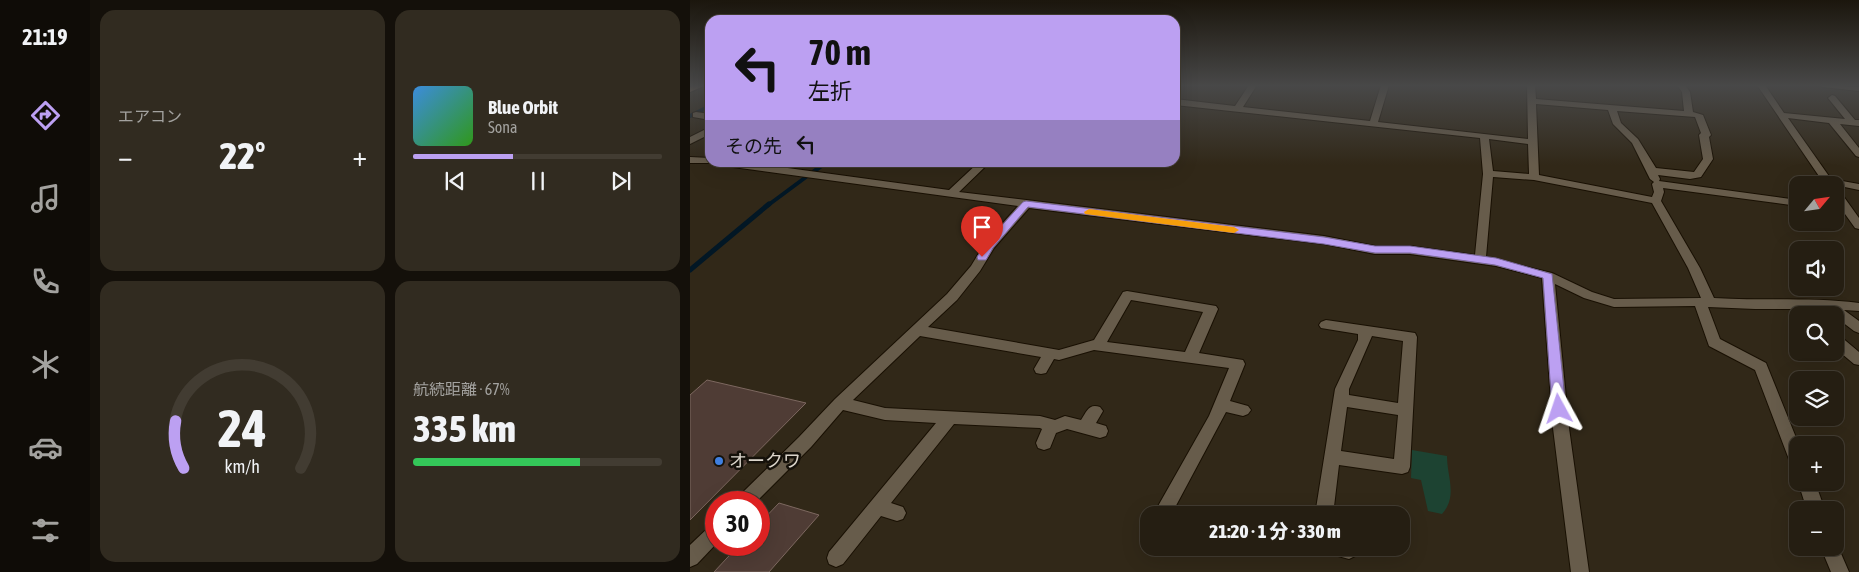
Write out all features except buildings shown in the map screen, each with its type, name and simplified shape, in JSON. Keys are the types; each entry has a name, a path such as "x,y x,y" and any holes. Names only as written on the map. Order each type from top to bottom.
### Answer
{"street":[{"path":"1262,112 1533,142"},
{"path":"1374,124 1377,112"},
{"path":"1532,112 1534,177"},
{"path":"1613,112 1617,124 1625,129 1652,168 1659,192 1656,201 1694,268 1705,302 1714,342 1761,367 1789,439"},
{"path":"1652,171 1690,176 1697,175 1708,159 1704,135 1706,135 1699,115 1659,112"},
{"path":"1780,112 1824,176"},
{"path":"1846,112 1856,122"},
{"path":"696,115 705,116"},
{"path":"1782,115 1856,122"},
{"path":"1832,120 1858,151"},
{"path":"690,141 705,133"},
{"path":"1480,260 1488,174 1484,136"},
{"path":"690,160 705,161"},
{"path":"756,167 1026,204 1324,240 1375,250 1410,250 1496,262 1548,276 1588,295 1614,302 1705,302 1755,305 1828,304 1859,307"},
{"path":"952,193 980,167"},
{"path":"1488,174 1534,177 1656,201"},
{"path":"1657,184 1789,202"},
{"path":"1844,186 1859,187"},
{"path":"756,491 805,442 840,403 952,297 976,268 989,246 1026,204"},
{"path":"1844,205 1859,226"},
{"path":"1548,276 1561,428 1580,572"},
{"path":"1098,346 1128,295 1211,309 1190,357"},
{"path":"1828,304 1859,328"},
{"path":"1326,325 1410,337 1402,467 1333,457"},
{"path":"916,330 1059,355 1098,346 1238,364 1216,418 1172,506"},
{"path":"1325,506 1342,389 1365,340 1365,331"},
{"path":"1844,348 1859,360"},
{"path":"1040,369 1050,354"},
{"path":"1340,400 1406,410"},
{"path":"840,403 885,414 1040,422 1057,427 1065,422 1100,432"},
{"path":"1222,405 1243,410"},
{"path":"1084,427 1095,411"},
{"path":"836,558 950,417"},
{"path":"1044,443 1051,425"},
{"path":"878,506 897,513"},
{"path":"690,558 705,543"},
{"path":"1833,556 1840,572"}],"green space":[{"path":"1412,450 1447,456 1451,493 1447,507 1442,514 1428,511 1421,480 1411,478"}],"waterway":[{"path":"690,116 699,112"},
{"path":"813,172 820,167"},
{"path":"767,206 806,177"},
{"path":"690,270 769,204"}],"slow traffic":[{"path":"1089,212 1234,230"}],"place":[{"name":"オークワ","path":"719,461"}],"route":[{"path":"982,257 989,246 1026,204 1324,240 1375,250 1410,250 1496,262 1548,276 1559,409"}]}
